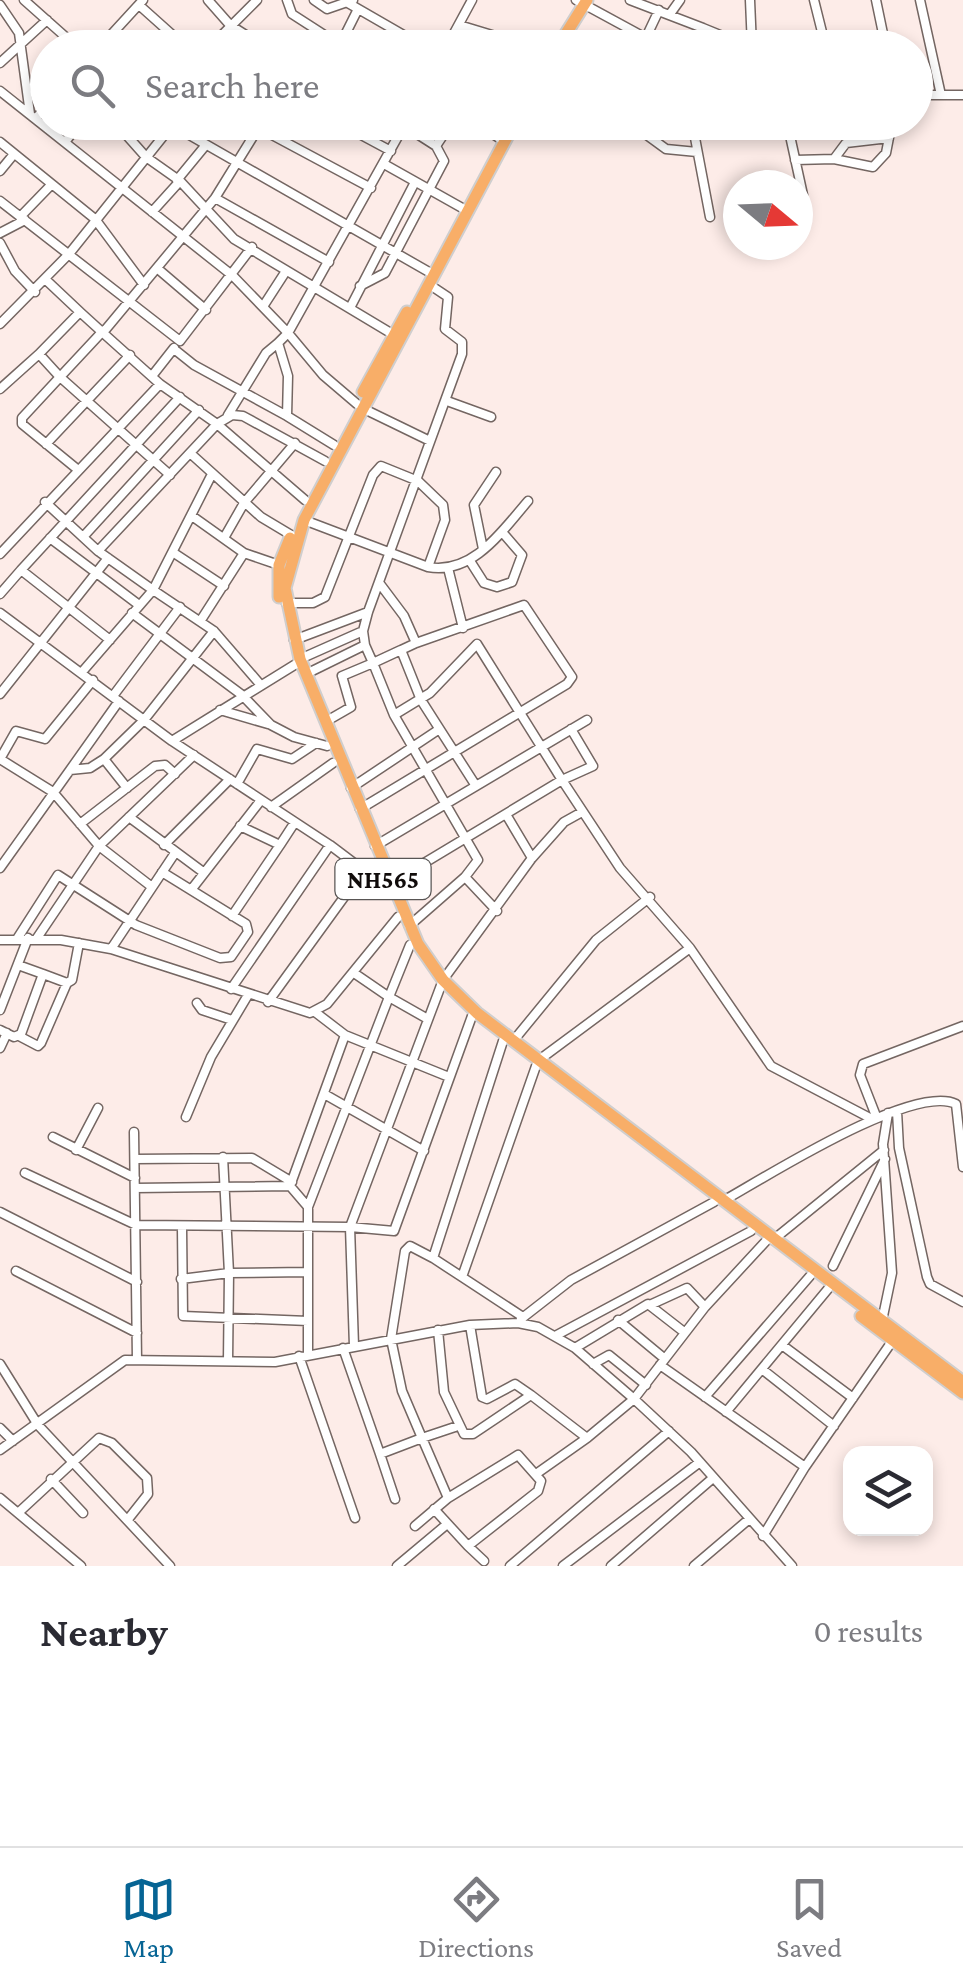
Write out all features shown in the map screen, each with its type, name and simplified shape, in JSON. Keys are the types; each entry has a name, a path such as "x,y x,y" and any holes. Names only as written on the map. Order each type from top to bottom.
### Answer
{"highway":[{"path":"567,30 582,2"},
{"name":"NH565","path":"505,142 360,406 334,445 305,500 279,565 280,603 322,744 404,922 442,984 508,1041"},
{"name":"NH565","path":"388,886 326,722 298,662 286,602 288,568 304,520 394,335 492,166"},
{"name":"NH565","path":"404,922 410,946 472,1016 963,1382"},
{"name":"NH565","path":"718,1202 963,1394"}],"street":[{"path":"24,0 58,30"},
{"path":"208,0 239,30"},
{"path":"225,30 257,0"},
{"path":"279,0 320,30"},
{"path":"314,0 327,8 351,2 357,11 392,30"},
{"path":"630,0 708,30"},
{"path":"670,14 680,0"},
{"path":"750,0 751,30"},
{"path":"814,0 822,30"},
{"path":"876,0 882,30"},
{"path":"920,0 927,30"},
{"path":"456,30 468,1"},
{"path":"114,30 140,2 169,30"},
{"path":"582,2 624,30"},
{"path":"0,5 15,23 30,98"},
{"path":"650,30 659,10"},
{"path":"349,30 357,11"},
{"path":"36,30 47,20"},
{"path":"459,24 476,30"},
{"path":"0,62 30,36"},
{"path":"933,59 941,95"},
{"path":"0,91 30,114"},
{"path":"933,95 963,95"},
{"path":"63,140 234,276 264,304 323,375 360,406 430,441"},
{"path":"129,140 179,180 234,239 394,335"},
{"path":"0,324 69,254 160,140"},
{"path":"194,140 398,255 429,278 448,297 444,330 464,346 362,631 394,715 478,864 404,922 315,1012"},
{"path":"77,469 24,427 22,418 184,238 216,198 252,140"},
{"path":"286,140 371,188"},
{"path":"371,140 391,151"},
{"path":"98,551 221,422 288,332 396,140"},
{"path":"360,286 378,279 398,255 444,162 436,146 426,140"},
{"path":"436,146 440,140"},
{"path":"654,140 666,149 697,152"},
{"path":"695,140 710,217"},
{"path":"791,140 797,170"},
{"path":"834,159 848,142 868,140"},
{"path":"795,160 834,159 873,167 886,153 889,140"},
{"path":"0,142 95,219 144,285"},
{"path":"152,212 205,146"},
{"path":"0,171 14,154"},
{"path":"384,164 464,209"},
{"path":"350,308 415,182"},
{"path":"0,233 22,219 52,185"},
{"path":"216,198 329,262"},
{"path":"0,201 130,300 194,366 334,445"},
{"path":"0,243 15,271 34,292"},
{"path":"152,376 234,276 252,248"},
{"path":"158,269 206,310"},
{"path":"264,304 286,271"},
{"path":"46,279 160,384 221,422 305,500"},
{"path":"2,382 39,354 80,312"},
{"path":"278,343 287,369 287,416"},
{"path":"39,354 86,402 170,475"},
{"path":"46,444 130,355"},
{"path":"0,554 160,384"},
{"path":"0,594 180,397"},
{"path":"447,401 491,417"},
{"path":"84,536 198,410"},
{"path":"221,422 243,416 325,462"},
{"path":"224,538 244,503 295,444"},
{"path":"190,453 244,503 291,534"},
{"path":"286,602 314,603 325,597 378,468 418,481 446,512 428,567"},
{"path":"484,549 473,509 496,472"},
{"path":"82,672 152,590 212,474"},
{"path":"304,520 428,567 448,568 470,561 528,501"},
{"path":"45,502 98,551 201,620 259,683"},
{"path":"192,516 244,552 279,565"},
{"path":"470,561 484,583 498,586 512,582 522,554 502,532"},
{"path":"50,538 139,605"},
{"path":"201,620 244,552"},
{"path":"174,553 224,586"},
{"path":"0,694 108,558"},
{"path":"448,568 465,627 582,812 620,868 650,897 690,948 771,1066 874,1117"},
{"path":"21,570 110,640"},
{"path":"380,584 404,616 416,643"},
{"path":"342,676 416,643 527,606 572,672 568,684 360,809"},
{"path":"0,868 180,607"},
{"path":"294,640 368,612"},
{"path":"132,613 242,695 270,724"},
{"path":"2,618 194,756 388,886 562,780 593,766 571,729"},
{"path":"70,770 90,768 104,759 144,720 214,631"},
{"path":"172,740 259,683 362,631"},
{"path":"306,674 365,644"},
{"path":"394,715 422,700 477,644"},
{"path":"401,650 438,730 476,786"},
{"path":"326,722 352,708 336,661"},
{"path":"93,680 45,738 16,731 0,758 53,792 99,846 152,887"},
{"path":"220,710 322,744"},
{"path":"375,846 587,720"},
{"path":"351,788 438,730"},
{"path":"164,845 234,781 257,750 292,759 322,744"},
{"path":"0,1010 33,938 99,846 194,756"},
{"path":"104,759 127,788"},
{"path":"271,807 334,763"},
{"path":"80,824 160,764 175,774"},
{"path":"192,890 261,800"},
{"path":"354,1346 350,1227 426,1018 442,984 498,911 532,858 564,822 582,812"},
{"path":"507,816 532,858"},
{"path":"129,817 203,872"},
{"path":"232,916 295,822"},
{"path":"240,826 280,845"},
{"path":"231,989 330,845"},
{"path":"111,949 175,854"},
{"path":"268,1002 363,871"},
{"path":"16,939 56,876 129,921 230,957 248,930 162,872"},
{"path":"465,878 498,911"},
{"path":"433,1258 508,1041 596,940 650,897"},
{"path":"0,940 33,938 111,949 268,1002 315,1012 345,1035 449,1077"},
{"path":"0,1048 3,1032 38,1046 42,1042 67,983 75,976 79,943"},
{"path":"355,1518 303,1355 308,1321 305,1224 308,1207 410,946"},
{"path":"462,1278 538,1063 690,948"},
{"path":"18,965 67,983"},
{"path":"354,972 426,1018"},
{"path":"19,1036 43,974"},
{"path":"186,1117 211,1056 248,995"},
{"path":"197,1003 202,1010 232,1020"},
{"path":"394,1231 472,1016"},
{"path":"874,1117 860,1074 863,1064 963,1026"},
{"path":"291,1184 345,1035"},
{"path":"326,1094 424,1151"},
{"path":"0,1450 114,1366 138,1360 275,1362 438,1330 520,1320 571,1280 874,1117 948,1101 956,1104 960,1112 963,1166"},
{"path":"76,1150 98,1108"},
{"path":"834,1266 884,1154 893,1112"},
{"path":"893,1112 927,1278 930,1284 963,1302"},
{"path":"134,1132 138,1360"},
{"path":"52,1137 135,1178"},
{"path":"536,1474 634,1399 705,1307 769,1241 884,1154"},
{"path":"882,1322 892,1273 884,1154"},
{"path":"223,1157 229,1273 228,1362"},
{"path":"135,1160 252,1158 291,1184 308,1207"},
{"path":"25,1173 136,1225 182,1228 305,1224 394,1231 410,1246 520,1320 574,1348 700,1462 792,1566"},
{"path":"136,1188 291,1184"},
{"path":"0,1212 137,1282"},
{"path":"182,1228 183,1316 308,1321"},
{"path":"555,1336 750,1230"},
{"path":"410,1246 404,1256 391,1339 402,1391 448,1498"},
{"path":"16,1271 137,1333"},
{"path":"180,1279 229,1273 304,1272"},
{"path":"705,1397 810,1276"},
{"path":"574,1348 618,1320 687,1288 705,1307"},
{"path":"726,1412 828,1290"},
{"path":"652,1304 684,1332"},
{"path":"618,1320 705,1397 805,1468"},
{"path":"470,1326 482,1397 487,1399 515,1384 587,1438"},
{"path":"438,1330 444,1392 458,1426 469,1436 531,1395"},
{"path":"763,1536 893,1340"},
{"path":"782,1345 853,1398"},
{"path":"343,1348 395,1499"},
{"path":"593,1364 609,1355 646,1384"},
{"path":"0,1364 38,1425 170,1566"},
{"path":"762,1370 834,1426"},
{"path":"380,1454 458,1426"},
{"path":"0,1428 13,1442"},
{"path":"510,1566 669,1432"},
{"path":"18,1513 98,1438 112,1443 124,1454 150,1486 129,1518"},
{"path":"415,1526 448,1498 512,1457 522,1457 536,1474 540,1489 468,1546"},
{"path":"563,1566 700,1462"},
{"path":"611,1566 713,1478"},
{"path":"51,1479 84,1513"},
{"path":"0,1498 81,1566"},
{"path":"434,1509 485,1564"},
{"path":"694,1566 748,1520"},
{"path":"397,1566 446,1525"}]}
